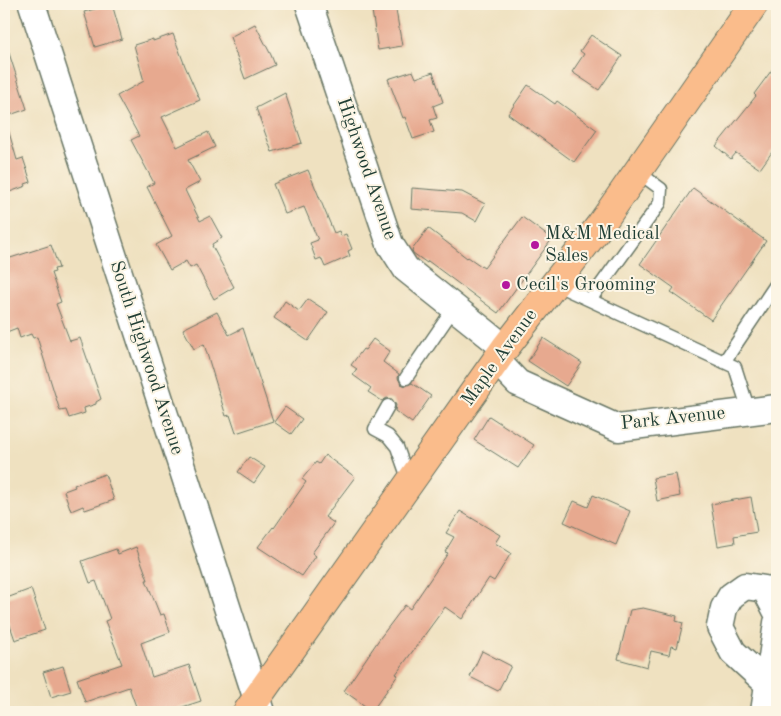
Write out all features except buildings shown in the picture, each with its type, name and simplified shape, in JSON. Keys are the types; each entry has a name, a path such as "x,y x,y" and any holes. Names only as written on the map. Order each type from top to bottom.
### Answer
{"main road":[{"name":"Maple Avenue","path":"255,708 501,354 600,226 754,4"}],"street":[{"name":"South Highwood Avenue","path":"32,4 255,708"},
{"name":"Highwood Avenue","path":"309,4 390,244 406,269 454,308 501,354"},
{"name":"Park Avenue","path":"501,354 518,383 618,428 777,408"},
{"path":"768,684 733,652 720,627 724,608 731,596 745,586 765,589 777,612"},
{"path":"764,712 777,623"}],"lane":[{"path":"590,300 660,203 661,189 638,172"},
{"path":"724,362 777,283"},
{"path":"555,284 735,368 750,411"},
{"path":"406,378 454,308"},
{"path":"388,406 375,429 388,436 397,446 410,484"}],"place":[{"name":"M&M Medical Sales","path":"535,245"},
{"name":"Cecil's Grooming","path":"506,285"}]}
